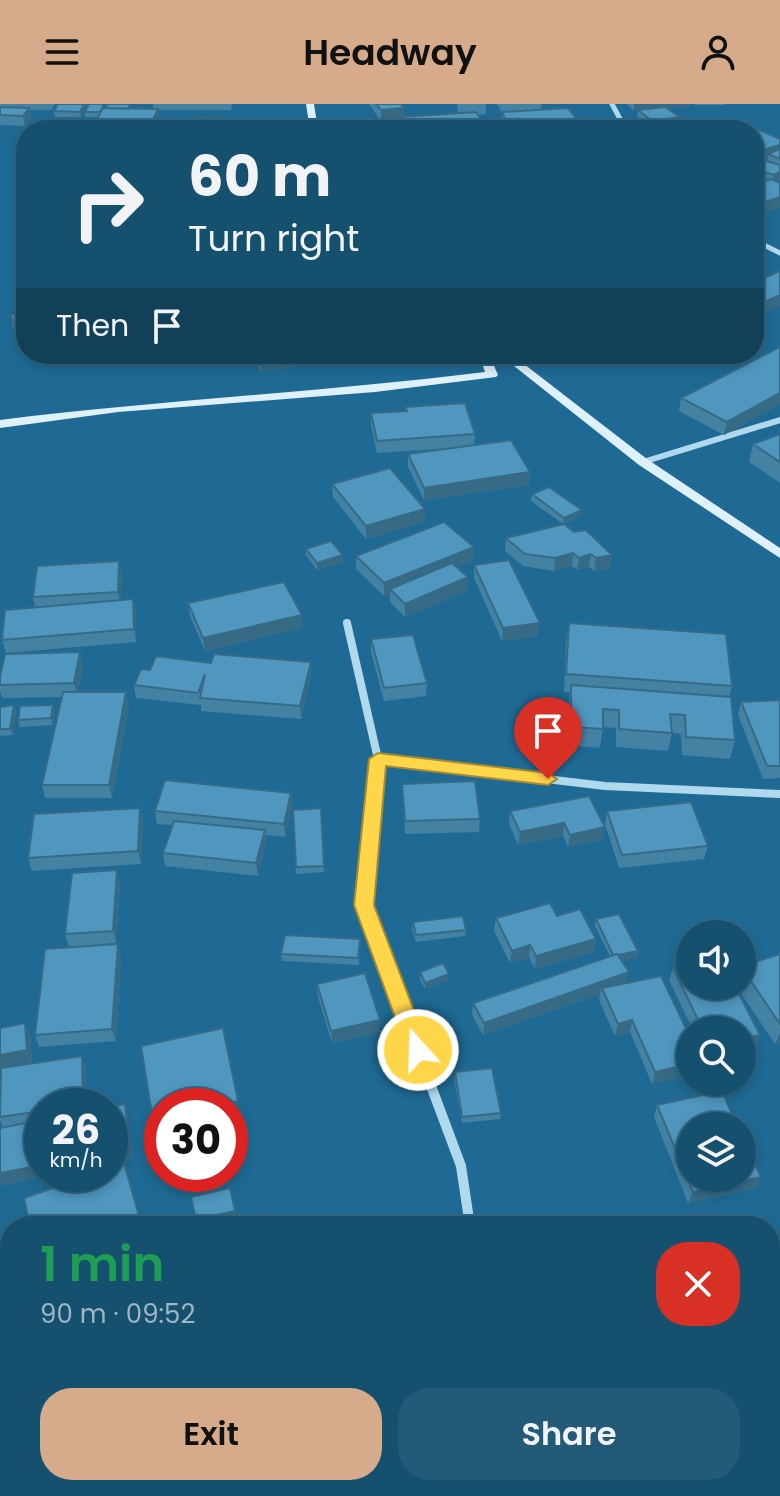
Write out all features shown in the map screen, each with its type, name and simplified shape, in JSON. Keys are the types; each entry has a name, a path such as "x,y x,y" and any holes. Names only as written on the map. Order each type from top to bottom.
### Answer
{"street":[{"path":"0,424 118,409 375,389 492,375 488,364"},
{"path":"517,364 643,462 780,554"},
{"path":"643,462 780,420"},
{"path":"347,623 378,759 364,905 461,1166 468,1216"},
{"path":"378,759 605,786 780,794"}],"building":[{"path":"58,104 84,104 80,112 54,111"},
{"path":"89,104 104,104 100,112 85,112"},
{"path":"108,104 130,104 128,109 105,108"},
{"path":"376,104 401,104 404,108 381,110"},
{"path":"0,107 29,108 23,116 0,115"},
{"path":"665,107 680,117 651,120 638,110"},
{"path":"103,108 158,109 153,120 97,119"},
{"path":"568,108 577,120 506,120 502,112"},
{"path":"476,112 482,120 402,120 400,117"},
{"path":"195,117 221,118 220,120 194,120"},
{"path":"764,132 780,139 780,145 764,150"},
{"path":"780,149 780,159 768,154"},
{"path":"764,160 780,165 780,172 774,175 764,172"},
{"path":"771,179 780,183 780,197 764,203 764,181"},
{"path":"780,271 780,295 764,300 764,278"},
{"path":"780,347 780,393 727,422 681,398 747,364 764,364 764,355"},
{"path":"465,403 475,434 377,441 371,413"},
{"path":"780,434 780,462 753,444"},
{"path":"511,440 530,472 424,488 408,454"},
{"path":"390,468 425,509 366,526 332,484"},
{"path":"549,487 582,510 564,518 532,494"},
{"path":"444,522 474,547 384,583 356,556"},
{"path":"564,524 574,532 586,530 612,555 596,558 591,554 579,558 573,553 555,558 525,554 506,538"},
{"path":"331,541 343,555 317,563 306,549"},
{"path":"509,560 540,623 503,628 474,565"},
{"path":"119,561 118,592 33,597 37,566"},
{"path":"452,563 468,577 405,604 390,589"},
{"path":"284,582 302,615 203,638 188,603"},
{"path":"133,599 134,629 2,640 5,610"},
{"path":"569,623 726,634 732,686 566,674"},
{"path":"413,635 427,683 384,688 371,639"},
{"path":"80,652 74,683 0,685 5,654"},
{"path":"214,654 311,662 300,706 200,698 205,674 198,693 134,685 141,669 150,670 156,656 211,663"},
{"path":"571,685 731,697 735,740 686,737 685,715 670,714 672,733 619,729 619,710 603,709 603,729 571,727"},
{"path":"63,692 126,692 109,785 42,785"},
{"path":"780,700 780,766 767,766 741,702"},
{"path":"14,705 10,729 0,729 0,707"},
{"path":"53,705 51,718 18,720 20,706"},
{"path":"165,780 291,793 284,824 155,811"},
{"path":"475,781 480,819 405,821 402,784"},
{"path":"589,796 605,827 570,835 564,823 520,832 510,811"},
{"path":"691,802 708,846 622,855 607,811"},
{"path":"140,808 138,851 28,858 34,814"},
{"path":"321,808 324,866 296,867 293,810"},
{"path":"174,821 265,830 256,863 163,853"},
{"path":"117,870 113,931 65,934 72,873"},
{"path":"550,903 557,916 580,909 596,939 536,956 530,945 512,951 496,918"},
{"path":"619,914 638,951 613,955 596,919"},
{"path":"463,916 466,930 416,935 413,922"},
{"path":"285,935 360,939 358,958 281,954"},
{"path":"118,944 112,1029 35,1035 45,949"},
{"path":"617,954 629,972 484,1023 473,1003"},
{"path":"780,954 780,1024 756,989 756,962"},
{"path":"443,963 449,974 425,983 420,972"},
{"path":"365,973 380,1020 331,1031 317,984"},
{"path":"661,976 680,1016 676,1016 676,1067 655,1072 632,1020 618,1024 602,988"},
{"path":"688,1000 742,1000 750,1016 696,1016"},
{"path":"25,1023 27,1050 0,1055 0,1028"},
{"path":"223,1028 235,1088 148,1088 141,1046"},
{"path":"82,1056 83,1088 24,1088 24,1114 0,1117 1,1068"},
{"path":"492,1068 501,1113 462,1117 455,1072"},
{"path":"699,1096 724,1096 731,1112 676,1112 676,1151 657,1105"},
{"path":"24,1123 24,1168 0,1173 0,1128"},
{"path":"128,1177 139,1216 28,1216 24,1198 41,1192 128,1192"},
{"path":"231,1192 235,1211 195,1216 191,1197"}],"route":[{"path":"418,1050 364,905 378,759 548,779"}]}
